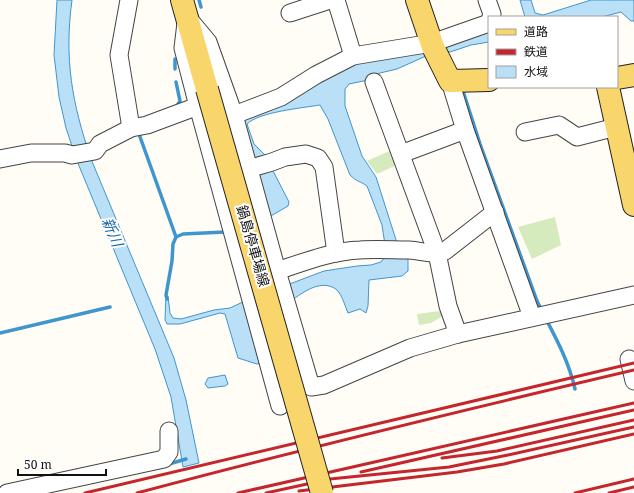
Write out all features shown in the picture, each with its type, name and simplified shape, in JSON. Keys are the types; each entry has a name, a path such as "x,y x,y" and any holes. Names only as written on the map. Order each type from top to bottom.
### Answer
{"main road":[{"path":"417,0 434,49 450,81 488,80"},
{"name":"鍋島停車場線","path":"185,8 203,97 322,493"},
{"path":"618,78 634,75"},
{"path":"608,88 616,127 630,167 634,205"}],"street":[{"path":"129,0 119,55 131,128"},
{"path":"290,13 330,0"},
{"path":"336,0 353,56"},
{"path":"487,0 491,16"},
{"path":"185,8 208,42 234,116 311,387 324,385 410,348 458,334 634,295"},
{"path":"234,116 281,97 316,75 353,56 434,49 488,23"},
{"path":"450,81 465,130 495,212 539,315"},
{"path":"374,82 437,253 448,306 458,334"},
{"path":"0,160 31,153 65,153 72,155 92,152 95,151 100,144 131,128 147,125 203,97 280,406"},
{"path":"525,132 559,125 577,137 616,127"},
{"path":"400,154 465,130"},
{"path":"250,168 285,157 306,154 318,158 324,167 336,253"},
{"path":"277,271 336,253 360,250 411,250 424,253 437,253 445,250 495,212"},
{"path":"629,359 634,381"},
{"path":"8,493 164,459 169,452 169,431"}],"green space":[{"path":"394,149 399,164 377,174 367,161"},
{"path":"555,217 561,245 532,259 518,227"},
{"path":"447,310 448,313 431,323 419,325 417,314"}],"water":[{"name":"新川","path":"57,0 72,0 69,61 71,81 84,139 174,358 186,400 199,463 183,467 171,397 155,349 77,161 66,128 59,97 54,55"},
{"path":"520,0 531,0 535,13 543,15 591,0 634,0 634,21 631,21 621,12 606,16 525,16"},
{"path":"488,30 488,42 471,45 450,52 447,51 426,56 397,69 380,73 368,80 349,84 345,89 345,106 362,156 376,177 397,243 385,245 382,225 367,186 350,175 328,119 320,105 261,116 247,124 254,144 268,158 289,202 288,206 269,217 242,119 348,66"},
{"path":"386,255 403,255 408,259 408,271 402,276 369,280 368,306 366,313 360,309 348,313 339,292 325,285 307,290 291,301 287,285 324,271 371,265 381,262"},
{"path":"166,295 168,296 170,313 173,318 181,319 214,310 230,308 245,301 262,363 257,364 238,358 225,314 220,313 180,324 167,324 165,320"},
{"path":"225,375 228,384 225,386 208,388 205,384 208,378"}],"waterway":[{"path":"199,0 201,7"},
{"path":"175,59 175,69"},
{"path":"175,109 180,101 176,82"},
{"path":"462,88 480,144 537,301 542,311"},
{"path":"139,134 176,237"},
{"path":"167,299 166,295 172,261 173,244 176,237 183,234 225,232"},
{"path":"0,333 110,307"},
{"path":"546,319 559,344 573,379 575,389"},
{"path":"169,464 186,459"}],"railway":[{"path":"85,493 634,363"},
{"path":"137,493 510,399 634,370"},
{"path":"238,493 634,403"},
{"path":"361,472 634,410"},
{"path":"442,458 497,451 634,420"},
{"path":"266,493 330,479 449,467 634,427"},
{"path":"299,491 457,472 504,464 634,434"},
{"path":"575,493 634,479"},
{"path":"609,493 634,487"}]}
